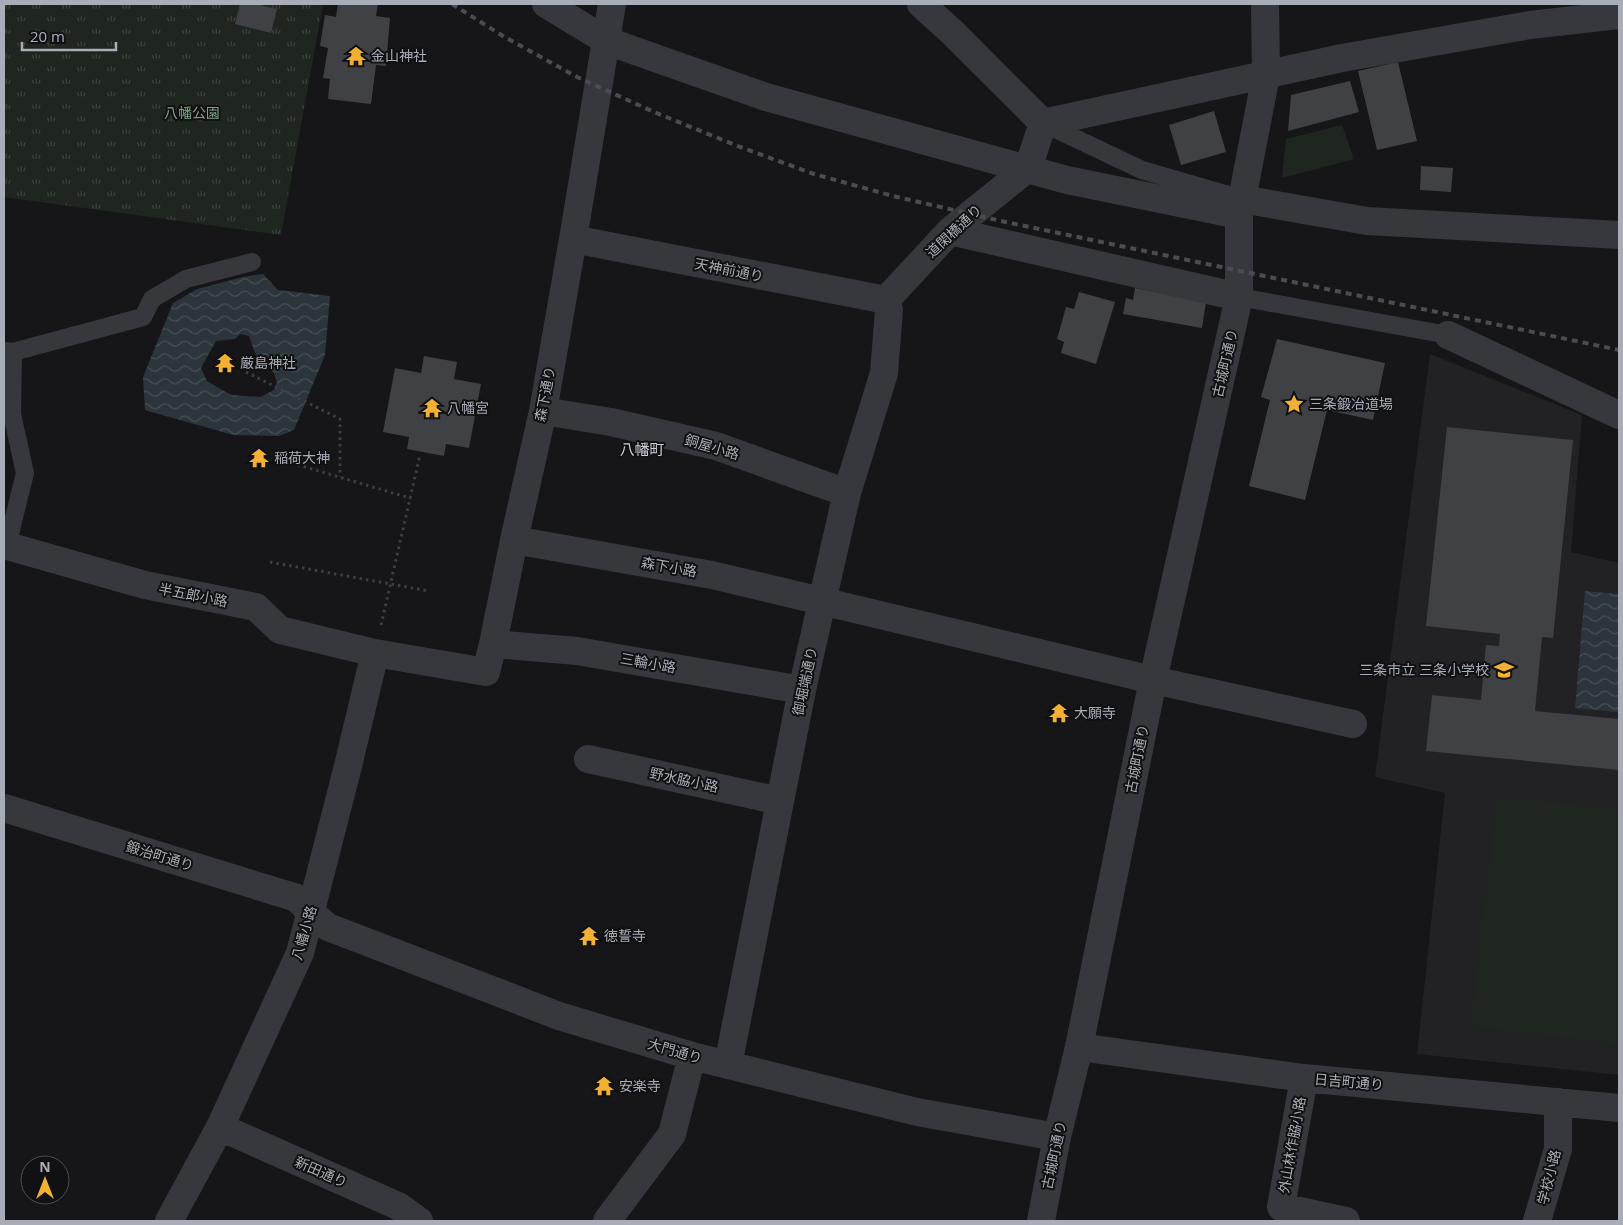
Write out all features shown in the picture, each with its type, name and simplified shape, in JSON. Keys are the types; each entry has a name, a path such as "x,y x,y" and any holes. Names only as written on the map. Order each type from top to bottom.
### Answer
{"street":[{"path":"546,4 607,41 766,97 1067,180 1240,207 1367,221 1619,235"},
{"name":"森下通り","path":"375,652 486,672 494,644 542,412 612,4"},
{"path":"921,4 952,32 1043,123"},
{"name":"古城町通り","path":"1041,1221 1057,1137 1079,1047 1153,680 1240,297 1240,207 1266,75 1264,4"},
{"path":"1043,123 1342,58 1530,14 1619,15"},
{"path":"1028,168 1043,123"},
{"name":"道閑橋通り","path":"886,300 950,231 1028,168"},
{"path":"950,231 1240,297"},
{"name":"天神前通り","path":"573,240 886,300"},
{"name":"御堀端通り","path":"728,1065 802,690 847,493 884,373 889,310 886,300"},
{"path":"1448,335 1619,415"},
{"name":"銅屋小路","path":"542,412 611,422 716,446 847,493"},
{"name":"森下小路","path":"514,540 712,575 1153,680 1353,724"},
{"name":"半五郎小路","path":"5,546 145,585 256,607 280,630 375,652"},
{"name":"三輪小路","path":"494,644 577,651 802,690"},
{"name":"八幡小路","path":"169,1221 220,1127 300,953 375,652"},
{"name":"野水脇小路","path":"588,759 780,801"},
{"name":"鍛治町通り","path":"4,808 297,898 310,912"},
{"name":"大門通り","path":"310,912 328,926 559,1016 692,1056 917,1112 1057,1137"},
{"name":"日吉町通り","path":"1079,1047 1304,1078 1619,1108"},
{"path":"607,1221 672,1134 692,1056"},
{"name":"外山林作脇小路","path":"1304,1078 1282,1207 1346,1221"},
{"name":"学校小路","path":"1537,1221 1558,1149 1558,1102"},
{"name":"新田通り","path":"220,1127 398,1206 419,1221"}],"lane":[{"path":"1043,123 1142,170 1240,207"},
{"path":"5,546 25,473 12,414 8,352 142,317 152,298 186,279 252,262"},
{"path":"1240,297 1448,335"}],"path":[{"path":"246,372 340,419 340,477"},
{"path":"375,652 420,455"},
{"path":"285,461 410,498"},
{"path":"270,562 429,591"}],"shaded area":[{"name":"三条市立 三条小学校","path":"1430,354 1582,415 1571,552 1619,563 1619,1075 1417,1054 1445,793 1375,777"}],"green space":[{"name":"八幡公園","path":"4,4 323,4 281,235 4,197"},
{"path":"1342,125 1354,159 1282,178 1286,139"},
{"path":"1497,796 1619,810 1619,1044 1470,1026"}],"water":[{"path":"263,274 278,290 330,296 325,355 294,430 279,436 233,435 145,410 143,377 173,303 197,289 243,277","holes":["240,334 249,336 257,358 274,373 277,383 274,390 260,397 231,395 207,381 201,368 216,341 235,339"]},
{"path":"1585,591 1619,594 1619,712 1575,708"}],"building":[{"path":"240,4 256,4 277,9 271,33 235,24"},
{"name":"金山神社","path":"338,4 378,4 376,16 390,18 386,66 376,65 371,104 328,99 330,79 323,78 328,48 320,46 325,15 336,17"},
{"path":"1398,62 1417,141 1377,150 1358,71"},
{"path":"1350,81 1359,112 1288,131 1291,95"},
{"path":"1214,111 1226,152 1181,165 1169,125"},
{"path":"1421,166 1453,168 1451,192 1420,190"},
{"path":"1135,288 1206,302 1202,328 1123,314 1126,298 1133,300"},
{"path":"1079,292 1115,302 1096,364 1061,353 1064,342 1057,339 1066,307 1074,309"},
{"path":"1277,339 1385,363 1373,420 1327,410 1305,500 1249,486 1270,400 1261,397"},
{"name":"八幡宮","path":"424,356 457,362 454,379 481,384 469,448 446,444 444,456 407,449 409,437 383,432 395,368 421,373"},
{"path":"1447,427 1573,440 1553,638 1542,637 1535,711 1619,719 1619,770 1426,751 1432,695 1481,700 1486,645 1499,646 1500,634 1426,626"}],"railway":[{"path":"452,4 503,36 577,77 654,112 740,147 814,174 893,196 1001,221 1619,350"}],"place":[{"name":"金山神社","path":"356,56"},
{"name":"厳島神社","path":"225,363"},
{"name":"三条鍛冶道場","path":"1294,404"},
{"name":"八幡宮","path":"432,408"},
{"name":"稲荷大神","path":"259,458"},
{"name":"三条市立 三条小学校","path":"1504,670"},
{"name":"大願寺","path":"1059,713"},
{"name":"徳誓寺","path":"589,936"},
{"name":"安楽寺","path":"604,1086"}],"district":[{"name":"八幡町","path":"642,450"}]}
